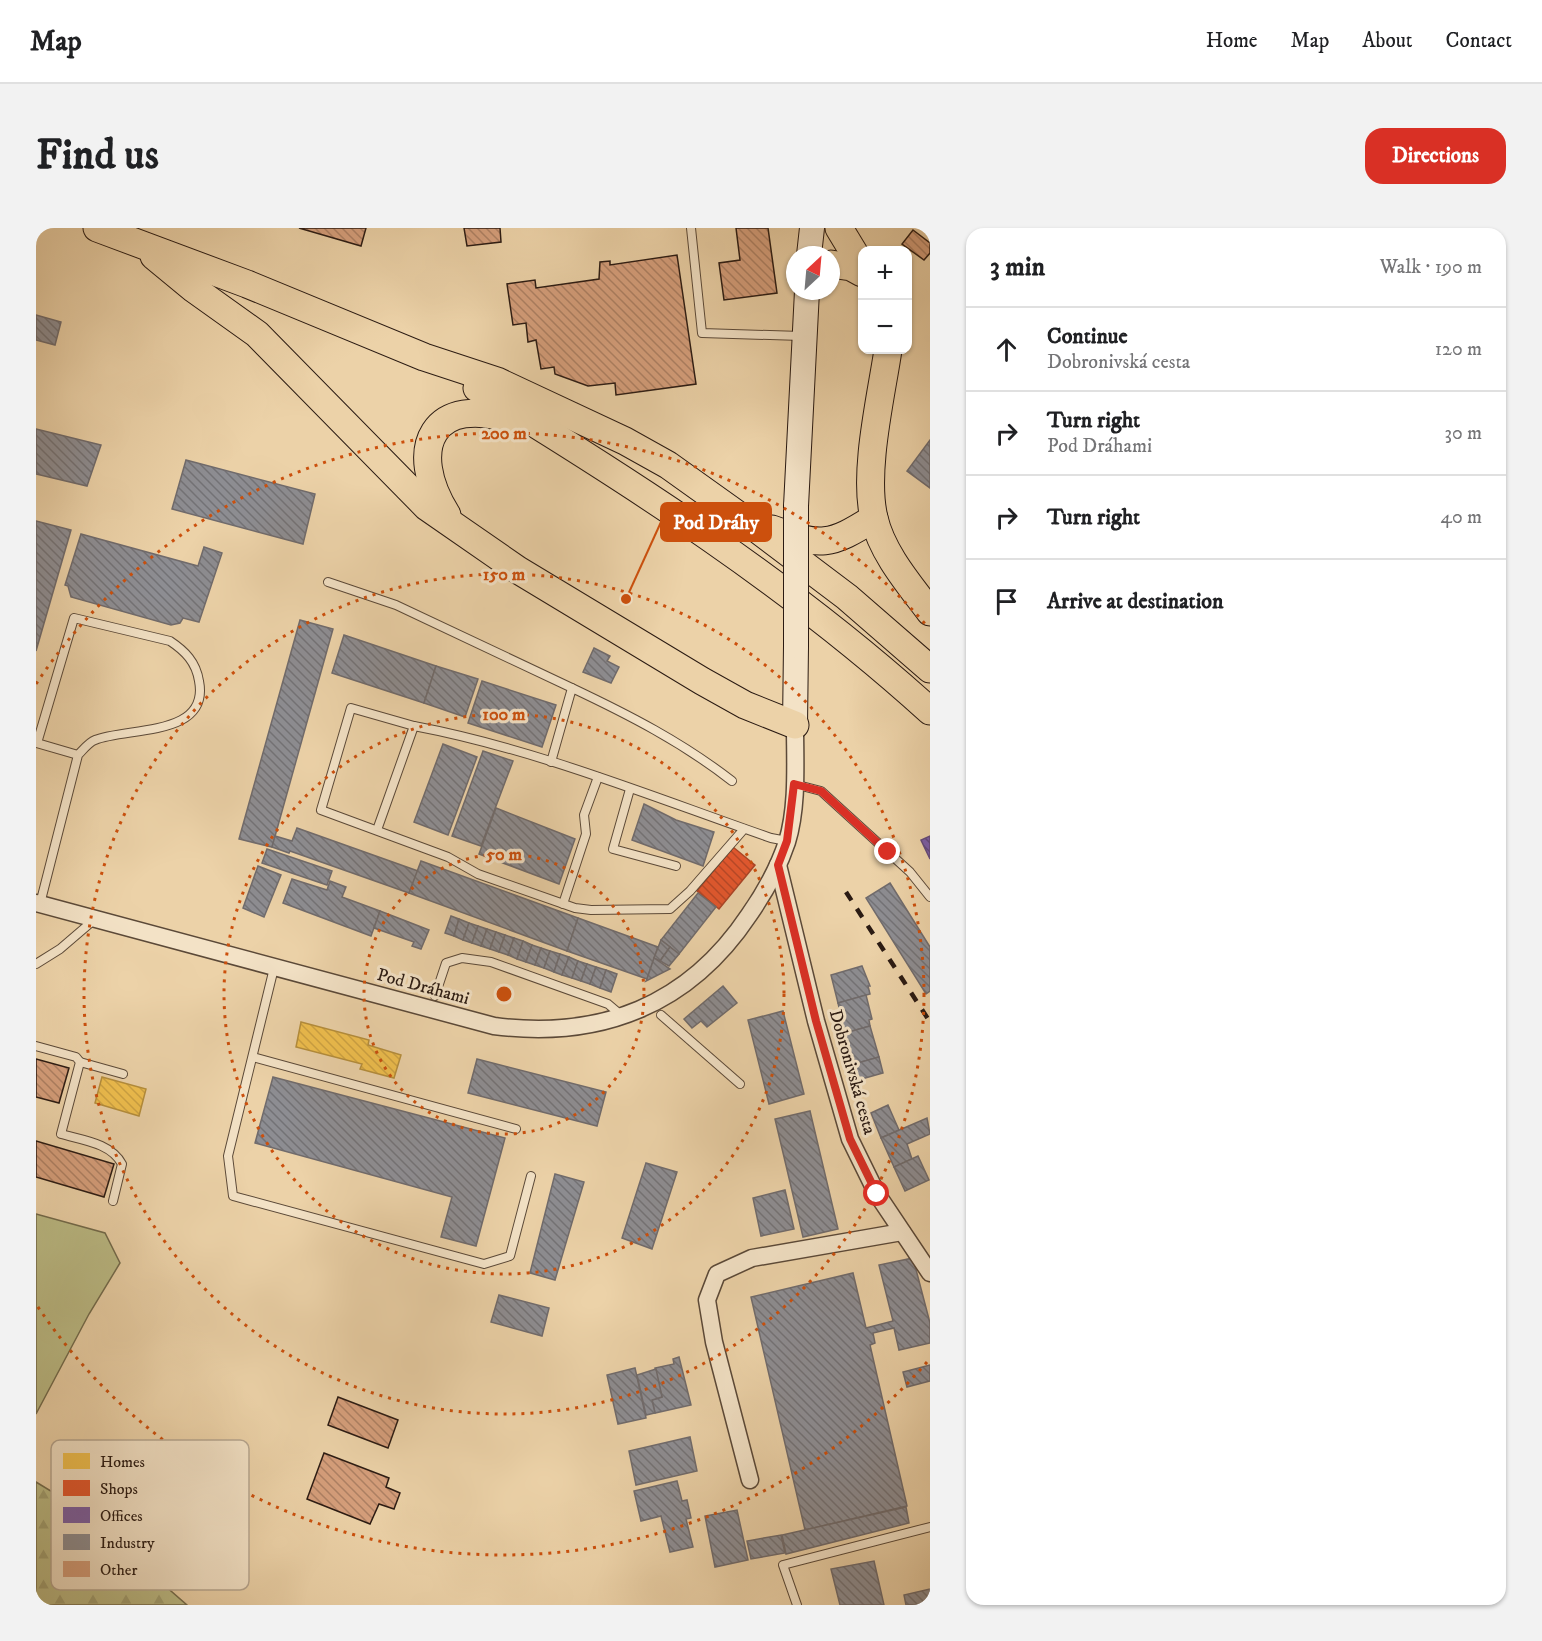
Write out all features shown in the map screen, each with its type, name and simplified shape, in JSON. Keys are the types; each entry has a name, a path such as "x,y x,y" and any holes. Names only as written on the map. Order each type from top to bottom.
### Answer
{"main road":[{"path":"96,228 140,243 424,357 497,381 597,426 668,465 745,520 847,597 930,669"},
{"path":"838,228 858,260"},
{"path":"140,243 194,289 257,334 427,507 451,521 518,570 702,681 745,705 795,725"},
{"path":"840,265 858,271"},
{"path":"887,354 875,440 872,477 874,518 885,547 930,612"},
{"path":"424,357 637,486 770,578 930,711"},
{"path":"451,521 433,493 426,464 430,440 437,428 447,420 459,415 488,412 558,437"},
{"path":"745,520 804,541 823,542 845,536 874,518"}],"street":[{"path":"810,246 812,228"},
{"path":"795,725 796,506 807,300"},
{"name":"Pod Dráhami","path":"38,904 494,1026 527,1030 555,1029 621,1016 659,1001 699,975 744,922 769,885 787,841 794,784 795,725"},
{"name":"Dobronivská cesta","path":"778,865 816,1021 850,1139 877,1194 930,1273"},
{"path":"750,1480 708,1311 707,1300 717,1274 752,1258 902,1232"}],"lane":[{"path":"691,228 702,333 805,336"},
{"path":"328,582 396,605 643,721 701,757 732,781"},
{"path":"38,904 78,755 93,740 170,725 186,719 195,708 201,687 197,668 183,650 170,641 74,618 36,743 78,755"},
{"path":"551,762 572,688"},
{"path":"744,828 690,891 670,909 591,910 563,904 478,874 448,857 321,810 351,708 414,726 466,736 598,777 787,841"},
{"path":"377,830 414,726"},
{"path":"563,904 586,834 584,815 598,777"},
{"path":"794,784 821,791 910,872 930,897"},
{"path":"630,789 613,849 676,866"},
{"path":"36,964 60,950 95,919"},
{"path":"435,996 446,963 462,958 491,962 608,1004 621,1016"},
{"path":"274,968 228,1156 233,1196 484,1264 510,1256 531,1176"},
{"path":"660,1015 740,1084"},
{"path":"36,1046 123,1074"},
{"path":"253,1057 516,1129"},
{"path":"80,1062 61,1134 109,1149 119,1157 122,1164 113,1201"},
{"path":"797,1605 783,1565 930,1527"}],"green space":[{"path":"36,1214 105,1233 120,1263 89,1314 36,1414"},
{"path":"36,1482 51,1491 51,1590 170,1590 187,1605 36,1605"}],"building: Homes":[{"path":"301,1022 369,1040 368,1045 401,1055 394,1078 360,1069 362,1064 296,1047"},
{"path":"102,1077 146,1089 139,1116 95,1103"}],"building: Shops":[{"path":"733,847 755,865 719,909 697,891"}],"building: Offices":[{"path":"930,836 930,859 921,840"}],"building: Industry":[{"path":"36,315 61,322 55,345 36,340"},
{"path":"36,429 101,445 87,486 36,474"},
{"path":"930,440 930,488 907,471"},
{"path":"186,460 315,494 303,544 172,509"},
{"path":"36,521 71,530 36,651"},
{"path":"81,534 198,566 204,547 222,553 199,622 183,618 180,623 171,625 71,597 68,586 65,585"},
{"path":"300,620 333,629 272,847 239,839"},
{"path":"344,635 436,666 424,703 332,673"},
{"path":"594,648 610,656 607,661 619,667 611,683 583,672"},
{"path":"436,666 478,679 465,717 424,703"},
{"path":"482,681 556,705 542,747 468,723"},
{"path":"443,744 477,757 448,835 414,822"},
{"path":"483,751 513,761 481,846 452,836"},
{"path":"644,804 676,820 714,832 703,866 632,840"},
{"path":"496,808 575,839 559,884 479,854"},
{"path":"297,828 418,871 409,893 290,851 289,853 272,847 275,836 292,841"},
{"path":"267,849 332,871 327,885 262,863"},
{"path":"421,861 578,918 567,951 409,893"},
{"path":"258,866 281,875 264,917 243,908"},
{"path":"292,879 327,890 330,881 346,887 342,897 380,911 371,936 283,903"},
{"path":"890,883 930,947 930,991 926,994 866,898"},
{"path":"698,893 716,907 679,954 661,940"},
{"path":"380,911 429,930 421,949 412,946 414,942 374,928"},
{"path":"451,916 459,919 454,936 445,933"},
{"path":"578,918 658,947 647,979 567,951"},
{"path":"459,919 469,923 463,940 454,936"},
{"path":"469,923 478,926 472,943 463,940"},
{"path":"478,926 487,929 481,946 472,943"},
{"path":"487,929 496,932 490,949 481,946"},
{"path":"496,932 505,935 499,952 490,949"},
{"path":"505,935 514,938 508,955 499,952"},
{"path":"514,938 523,941 517,959 508,955"},
{"path":"661,940 670,947 660,961 654,958"},
{"path":"523,941 532,945 526,962 517,959"},
{"path":"532,945 541,948 535,965 526,962"},
{"path":"670,947 679,954 669,966 660,961"},
{"path":"541,948 550,951 544,968 535,965"},
{"path":"550,951 560,954 554,972 544,968"},
{"path":"560,954 569,957 562,975 554,972"},
{"path":"569,957 578,961 572,978 562,975"},
{"path":"654,958 670,969 646,981 647,979"},
{"path":"578,961 587,964 581,981 572,978"},
{"path":"587,964 596,967 590,984 581,981"},
{"path":"862,966 870,986 868,986 870,994 838,1003 831,975"},
{"path":"596,967 606,970 600,988 590,984"},
{"path":"606,970 617,974 611,992 600,988"},
{"path":"723,986 737,1003 707,1027 701,1021 692,1028 684,1019"},
{"path":"866,995 872,1019 869,1020 870,1026 845,1033 838,1003"},
{"path":"783,1011 804,1094 769,1104 748,1020"},
{"path":"870,1026 879,1057 854,1064 845,1033"},
{"path":"879,1057 883,1073 858,1080 854,1064"},
{"path":"477,1059 606,1092 597,1126 468,1093"},
{"path":"273,1077 505,1138 476,1246 441,1237 452,1197 255,1143"},
{"path":"888,1105 899,1130 881,1138 871,1113"},
{"path":"810,1111 838,1229 803,1237 775,1119"},
{"path":"927,1118 930,1134 907,1144 912,1159 894,1167 881,1138"},
{"path":"918,1156 929,1180 905,1191 894,1167"},
{"path":"646,1163 677,1172 652,1249 622,1238"},
{"path":"555,1174 584,1182 555,1280 530,1273"},
{"path":"785,1190 794,1229 761,1236 753,1198"},
{"path":"913,1258 930,1323 930,1343 899,1350 894,1328 873,1333 875,1343 870,1345 907,1506 805,1530 751,1297 853,1273 866,1328 893,1321 879,1265"},
{"path":"499,1295 549,1308 542,1336 491,1322"},
{"path":"679,1357 691,1405 655,1413 652,1400 662,1397 655,1368 674,1364 673,1359"},
{"path":"930,1365 930,1381 907,1387 903,1372"},
{"path":"635,1368 646,1418 618,1424 607,1375"},
{"path":"656,1369 662,1397 652,1400 655,1413 646,1415 637,1375"},
{"path":"690,1437 697,1471 636,1485 629,1451"},
{"path":"677,1481 682,1501 687,1500 691,1518 686,1519 693,1547 670,1552 661,1516 641,1521 634,1491"},
{"path":"906,1507 909,1523 786,1554 782,1535"},
{"path":"737,1510 748,1560 715,1567 705,1516"},
{"path":"781,1535 785,1553 751,1559 747,1541"},
{"path":"874,1561 884,1605 840,1605 831,1569"},
{"path":"930,1589 930,1605 906,1605 904,1595"}],"building: Other":[{"path":"299,228 366,228 361,246"},
{"path":"464,228 500,228 501,242 467,246"},
{"path":"736,228 768,228 777,293 724,300 719,263 740,260"},
{"path":"913,230 930,243 930,253 924,260 912,251 912,246 902,244"},
{"path":"677,255 696,384 616,395 615,383 588,386 555,374 554,367 541,369 536,340 528,342 526,323 513,325 507,284 535,280 536,288 599,279 600,262 610,261 610,265"},
{"path":"36,1059 69,1068 59,1103 36,1097"},
{"path":"36,1141 114,1164 104,1197 36,1177"},
{"path":"338,1397 398,1420 388,1448 328,1425"},
{"path":"324,1453 389,1478 386,1487 400,1493 394,1509 379,1504 370,1524 307,1499"}],"railway":[{"path":"846,892 930,1022"}],"place":[{"name":"Pod Dráhy","path":"626,599"}],"route":[{"path":"877,1194 850,1139 816,1021 795,927 778,865 787,841 794,784 821,791 888,852"}]}
